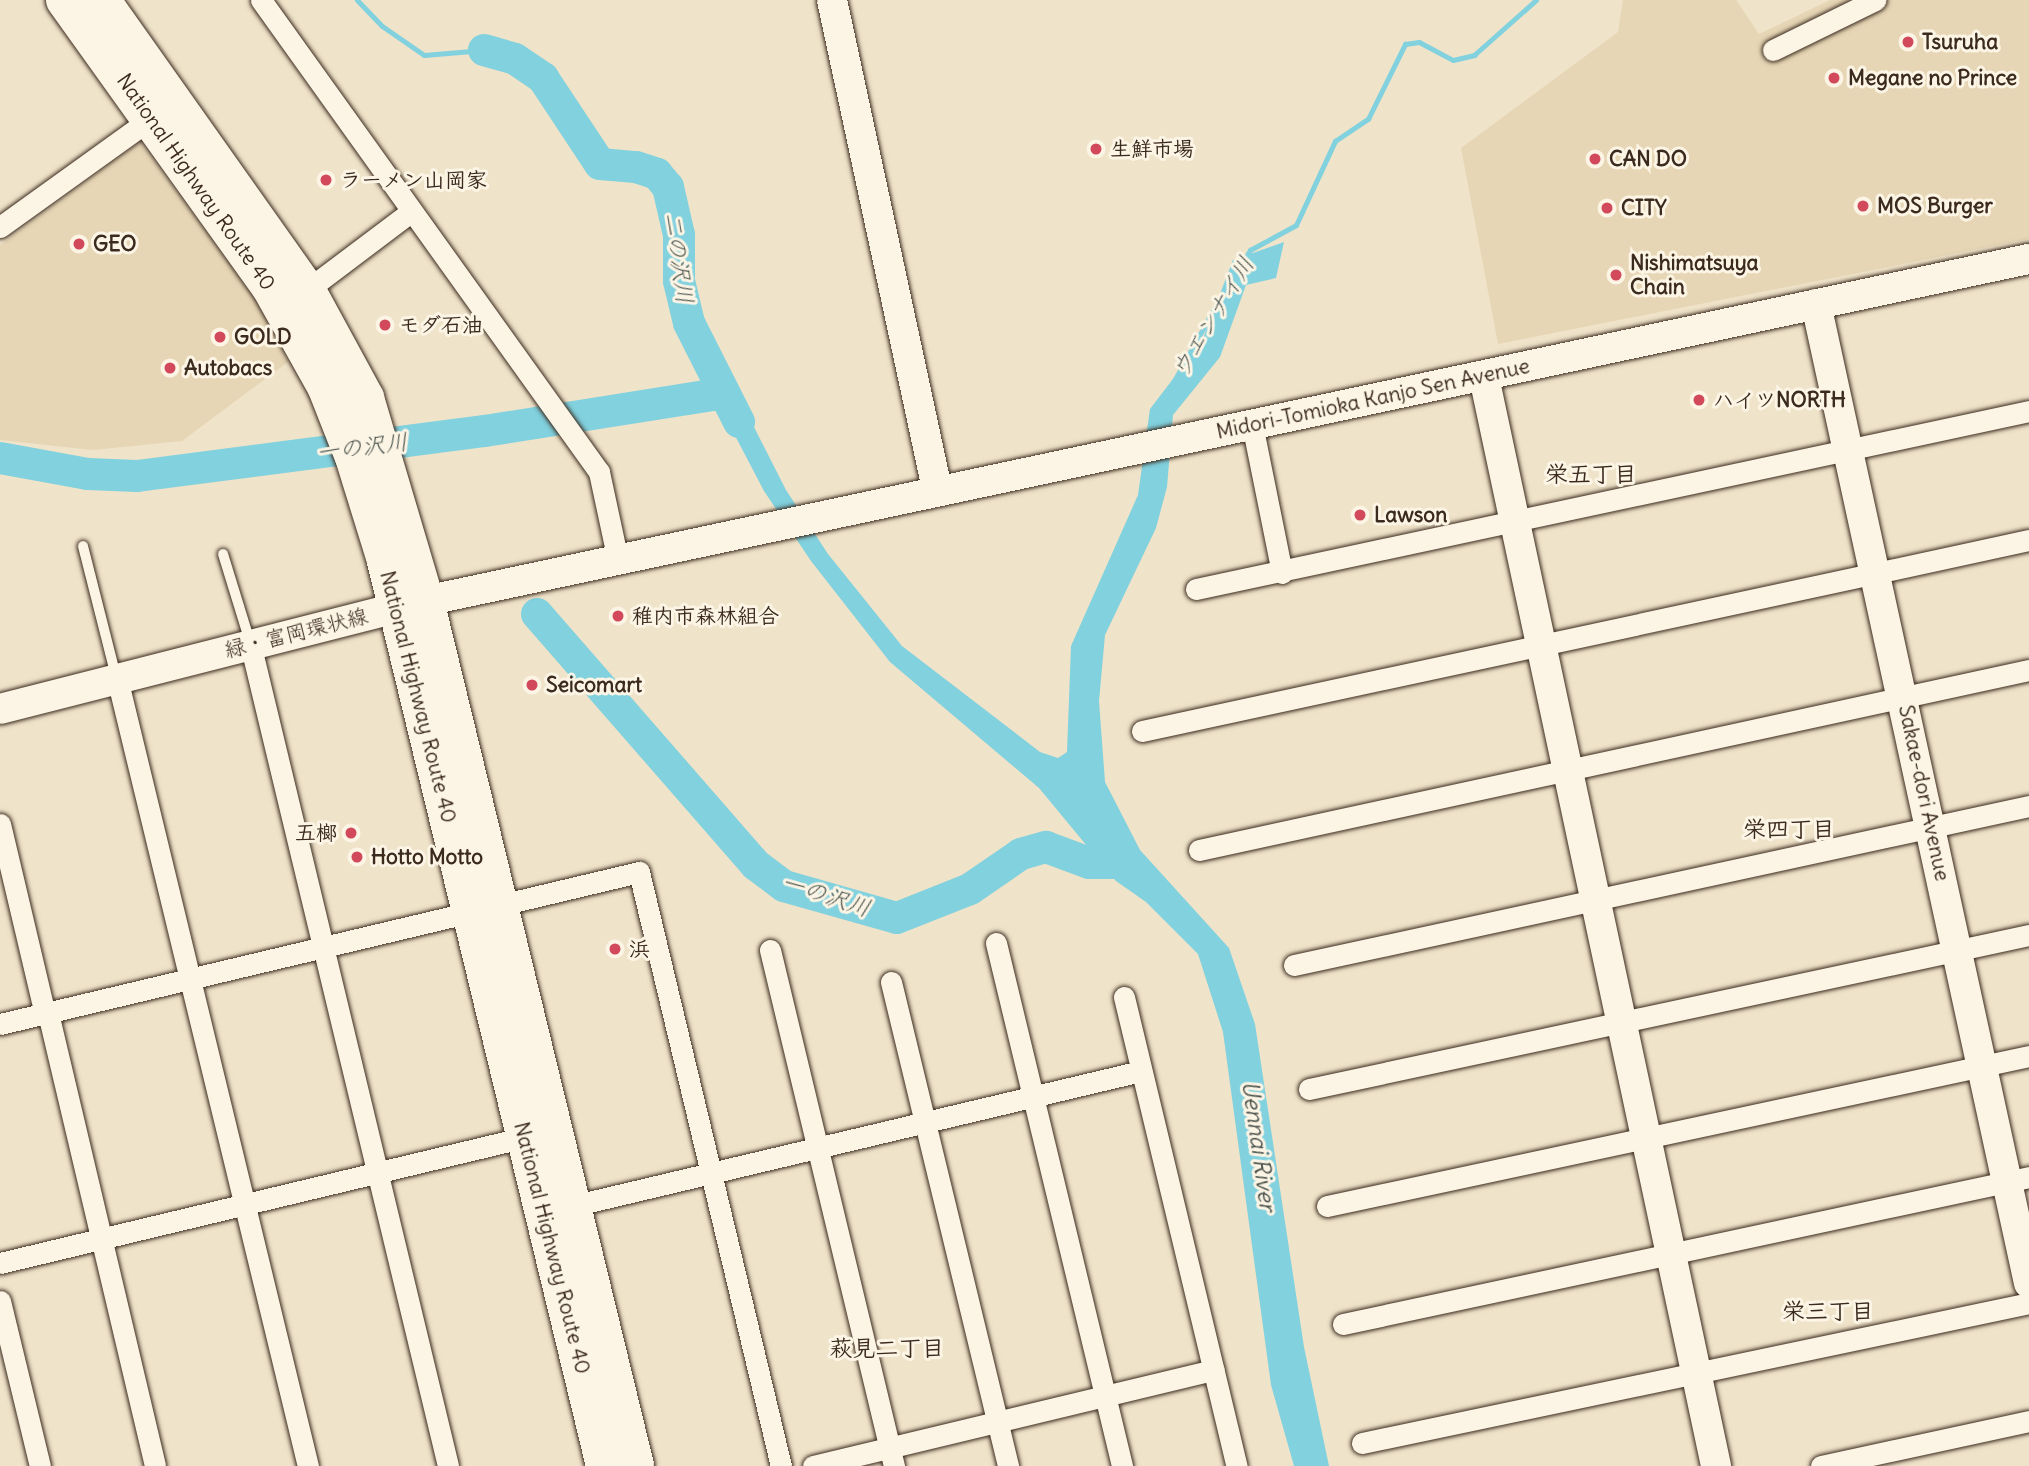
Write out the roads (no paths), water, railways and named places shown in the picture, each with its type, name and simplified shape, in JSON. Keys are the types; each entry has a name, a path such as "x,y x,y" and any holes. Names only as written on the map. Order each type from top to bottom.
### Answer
{"highway":[{"name":"National Highway Route 40","path":"65,0 163,110"},
{"name":"National Highway Route 40","path":"101,0 163,110 295,299 357,421 380,490 411,604 539,1134 605,1466"},
{"name":"National Highway Route 40","path":"539,1134 572,1206 635,1466"}],"street":[{"path":"261,0 599,472 618,561"},
{"path":"832,0 937,489"},
{"path":"1773,50 1875,0"},
{"path":"0,227 163,110"},
{"path":"295,299 412,211"},
{"name":"Midori-Tomioka Kanjo Sen Avenue","path":"717,539 937,489 1484,377 2029,259"},
{"name":"Sakae-dori Avenue","path":"1816,304 1983,1065 2018,1180 2029,1283"},
{"path":"1484,377 1716,1466"},
{"path":"1196,589 1282,573 2029,411"},
{"path":"1252,424 1282,573"},
{"name":"緑・富岡環状線","path":"0,709 411,604 717,539"},
{"path":"1142,731 2029,540"},
{"path":"250,643 321,949 448,1466"},
{"path":"1199,850 2029,670"},
{"path":"117,678 308,1466"},
{"path":"1294,965 2029,806"},
{"path":"0,824 155,1466"},
{"path":"0,1024 639,872 780,1466"},
{"path":"1309,1089 2029,935"},
{"path":"996,943 1122,1466"},
{"path":"770,950 892,1457"},
{"path":"891,982 1008,1466"},
{"path":"1124,996 1237,1466"},
{"path":"1326,1206 2029,1056"},
{"path":"572,1206 1141,1071"},
{"path":"0,1263 539,1134"},
{"path":"1343,1324 2018,1180"},
{"path":"0,1301 40,1466"},
{"path":"1362,1443 2029,1303"},
{"path":"813,1466 892,1457 997,1422 1214,1370"},
{"path":"1821,1466 2029,1421"}],"lane":[{"path":"83,546 117,678"},
{"path":"223,554 250,643"}],"water":[{"name":"Uennai River","path":"1284,242 1276,278 1246,285 1220,357 1173,415 1167,487 1156,528 1105,635 1099,701 1105,782 1140,850 1229,948 1255,1024 1304,1347 1329,1466 1294,1466 1271,1385 1223,1032 1198,954 1146,902 1116,881 1039,788 890,662 811,561 764,491 708,384 731,382 786,490 828,554 902,646 1040,752 1058,758 1067,752 1071,646 1138,495 1150,409 1202,341 1233,260"}],"waterway":[{"name":"二の沢川","path":"357,0 382,26 424,55 484,50"},
{"name":"ウエンナイ川","path":"1244,260 1250,250 1296,225 1335,141 1368,119 1405,44 1419,42 1453,60 1474,55 1536,0"},
{"name":"二の沢川","path":"484,50 515,59 543,78 600,164 636,167 657,174 668,187 679,235 679,281 689,323 739,422"},
{"name":"ウエンナイ川","path":"1174,381 1220,298"},
{"name":"一の沢川","path":"0,458 88,474 137,476 485,431 724,393"},
{"name":"一の沢川","path":"537,614 756,865 784,886 897,918 970,889 1021,854 1046,847 1089,863 1128,863"}],"place":[{"name":"Tsuruha","path":"1908,42"},
{"name":"Megane no Prince","path":"1834,78"},
{"name":"生鮮市場","path":"1096,149"},
{"name":"CAN DO","path":"1595,159"},
{"name":"ラーメン山岡家","path":"326,180"},
{"name":"MOS Burger","path":"1863,206"},
{"name":"CITY","path":"1607,208"},
{"name":"GEO","path":"79,244"},
{"name":"Nishimatsuya Chain","path":"1616,275"},
{"name":"モダ石油","path":"385,325"},
{"name":"GOLD","path":"220,337"},
{"name":"Autobacs","path":"170,368"},
{"name":"ハイツNORTH","path":"1699,400"},
{"name":"Lawson","path":"1360,515"},
{"name":"稚内市森林組合","path":"618,616"},
{"name":"Seicomart","path":"532,685"},
{"name":"五榔","path":"351,833"},
{"name":"Hotto Motto","path":"357,857"},
{"name":"浜","path":"615,949"}],"district":[{"name":"栄五丁目","path":"1591,474"},
{"name":"栄四丁目","path":"1789,829"},
{"name":"栄三丁目","path":"1828,1311"},
{"name":"萩見二丁目","path":"887,1348"}]}
